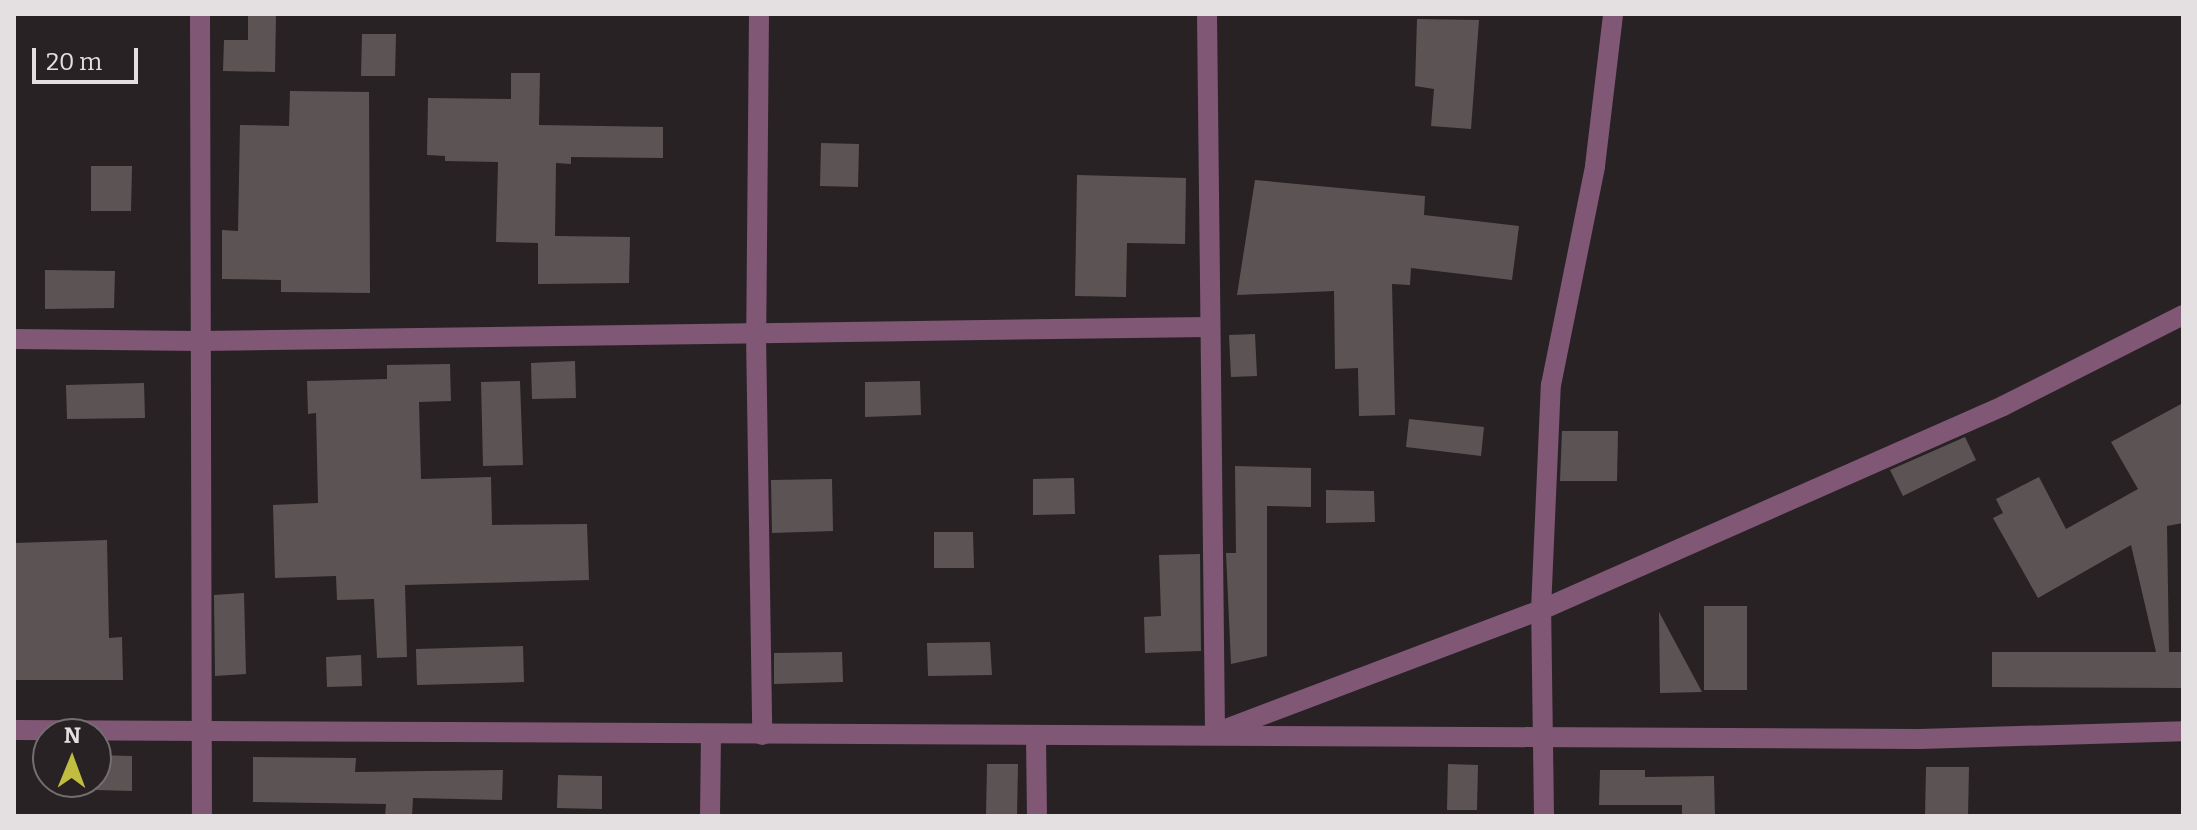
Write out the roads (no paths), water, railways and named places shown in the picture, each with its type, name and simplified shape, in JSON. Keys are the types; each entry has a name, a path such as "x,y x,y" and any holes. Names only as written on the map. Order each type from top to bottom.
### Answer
{"street":[{"path":"200,14 202,816"},
{"path":"759,14 756,334 762,735"},
{"path":"1207,14 1207,327 1215,733"},
{"path":"1544,816 1541,610 1551,385 1595,166 1613,14"},
{"path":"1215,733 1541,610 2003,406 2183,315"},
{"path":"14,339 200,341 1207,327"},
{"path":"14,730 203,728 1036,737 1215,733 1920,739 2183,731"},
{"path":"710,816 711,734"},
{"path":"1036,737 1037,816"}]}
